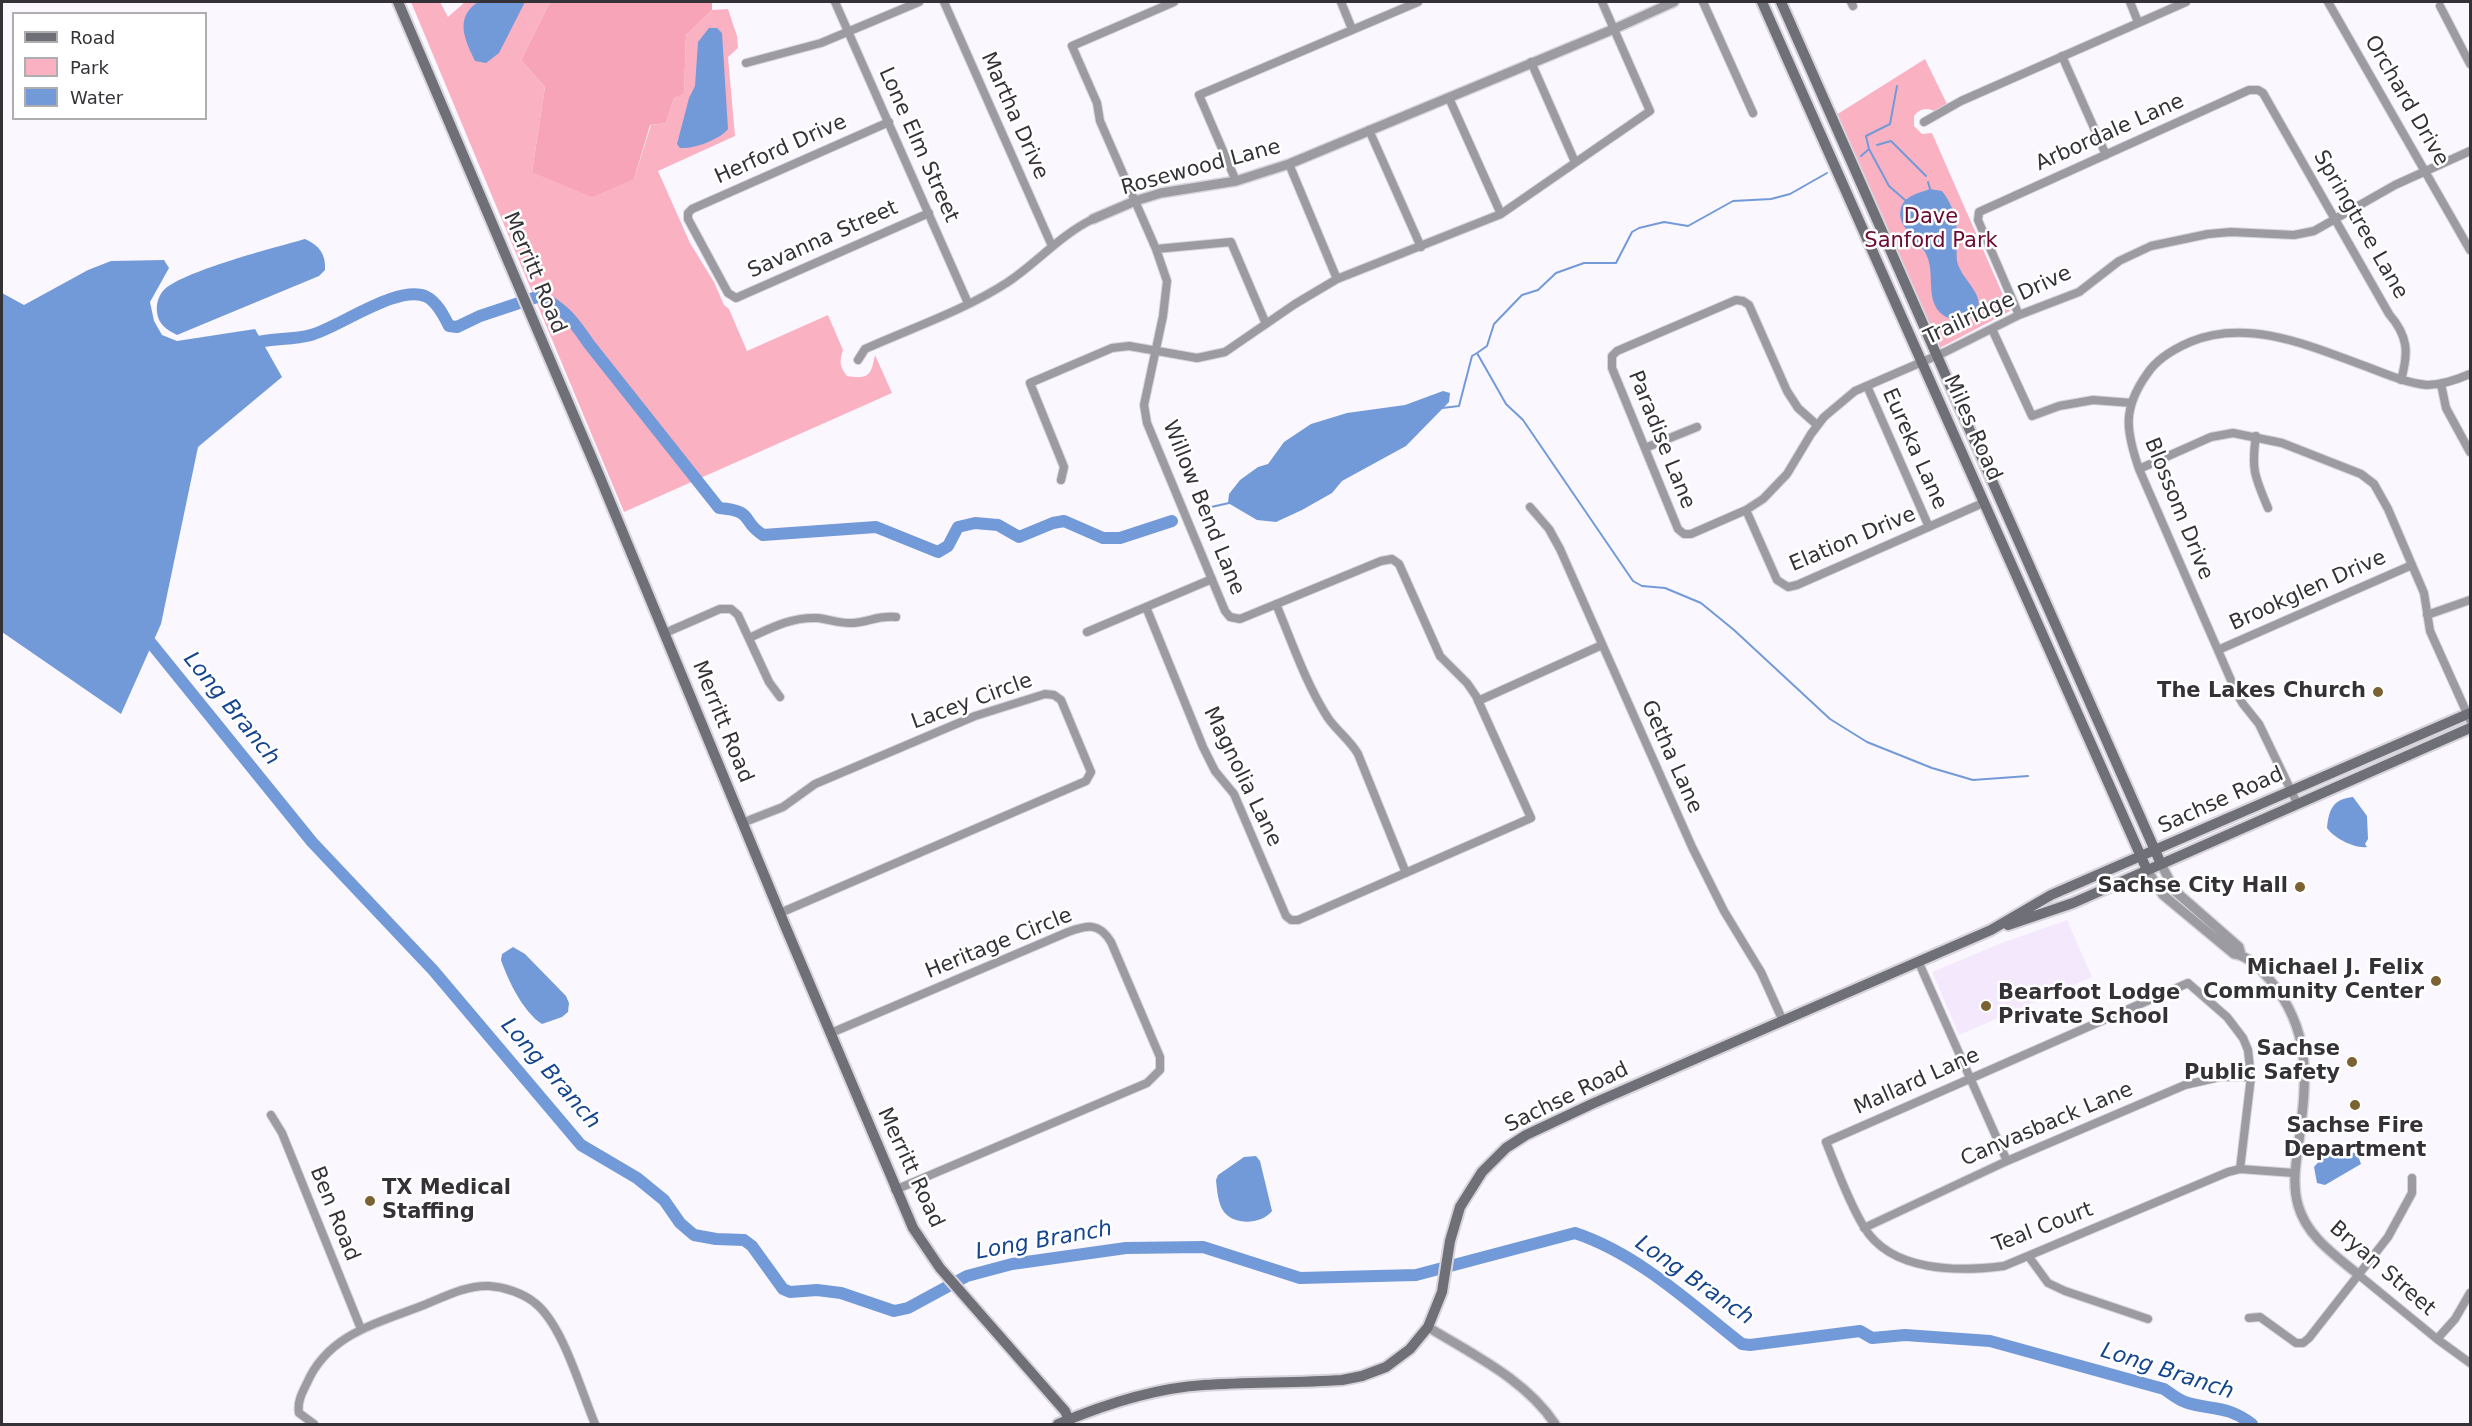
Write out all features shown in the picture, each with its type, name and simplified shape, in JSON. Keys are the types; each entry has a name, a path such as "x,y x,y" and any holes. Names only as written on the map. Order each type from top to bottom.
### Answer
{"main road":[{"name":"Merritt Road","path":"398,2 913,1228 940,1268 1063,1409 1069,1420"},
{"name":"Miles Road","path":"1762,2 2147,870"},
{"name":"Miles Road","path":"1781,2 2161,864"},
{"path":"1848,197 1865,189"},
{"path":"2028,604 2045,597"},
{"name":"Sachse Road","path":"1058,1425 1101,1407 1167,1390 1203,1385 1342,1380 1362,1376 1386,1366 1398,1359 1428,1328 1442,1292 1453,1227 1469,1191 1482,1172 1506,1148 1526,1135 1919,963 1991,930 2051,895 2470,716"},
{"name":"Sachse Road","path":"1991,930 2073,903 2470,728"}],"street":[{"name":"Lone Elm Street","path":"835,2 968,303"},
{"path":"746,63 821,44 919,2"},
{"name":"Martha Drive","path":"944,2 1052,246"},
{"name":"Willow Bend Lane","path":"1174,2 1072,46 1096,103 1100,122 1156,249 1167,281 1163,316 1144,405 1147,423 1212,579 1230,617 1240,619 1381,561 1392,559 1399,564 1440,656 1467,683 1478,701 1531,818"},
{"path":"1341,2 1352,29"},
{"path":"1236,182 1199,95 1419,2"},
{"path":"1061,480 1064,467 1030,383 1112,348 1129,346 1197,358 1225,352 1337,279 1501,213 1650,111 1602,2"},
{"name":"Rosewood Lane","path":"858,360 866,349 1009,282 1073,230 1093,219 1135,201 1161,193 1236,182 1289,164 1674,2"},
{"path":"1703,2 1753,113"},
{"path":"2130,2 2138,22"},
{"path":"1924,122 1961,101 2186,2"},
{"name":"Orchard Drive","path":"2328,2 2470,250"},
{"path":"2440,6 2470,64"},
{"path":"2062,56 2106,155"},
{"path":"1531,62 1575,162"},
{"name":"Arbordale Lane","path":"2019,315 1978,220 1979,212 2249,90 2264,93"},
{"name":"Springtree Lane","path":"2264,93 2389,314 2398,325 2408,357 2401,380"},
{"path":"1449,98 1501,213"},
{"name":"Herford Drive","path":"731,297 688,219 688,213 692,209 889,122"},
{"path":"1369,130 1421,247"},
{"name":"Trailridge Drive","path":"1684,534 1691,534 1746,510 1763,499 1782,481 1817,425 1855,391 1938,355 2019,315 2079,292 2119,261 2151,246 2208,234 2231,232 2294,235 2314,231 2395,184 2470,151"},
{"path":"1289,164 1337,279"},
{"name":"Savanna Street","path":"731,297 736,298 929,213"},
{"path":"1156,249 1231,242 1266,324"},
{"name":"Paradise Lane","path":"1684,534 1678,529 1612,368 1612,356 1617,351 1737,300 1743,301 1749,305 1787,391 1798,408 1817,425"},
{"path":"1992,329 2032,416 2059,406 2093,400 2132,403"},
{"name":"Blossom Drive","path":"2297,804 2259,724 2241,701 2139,469 2129,439 2128,426 2132,403 2140,384 2150,369 2164,357 2203,336 2229,333 2292,340 2401,380 2426,385 2441,384 2470,374"},
{"path":"2441,384 2446,408 2470,452"},
{"name":"Eureka Lane","path":"1867,386 1929,527"},
{"path":"1645,448 1697,426"},
{"path":"2139,469 2211,437 2233,433 2256,436 2325,458 2361,474 2374,484 2388,509 2424,593 2430,631 2470,716"},
{"path":"2256,436 2254,474 2268,508"},
{"name":"Elation Drive","path":"1746,510 1776,580 1788,587 1983,503"},
{"name":"Getha Lane","path":"1530,507 1549,529 1560,549 1692,847 1724,911 1761,972 1783,1021"},
{"name":"Brookglen Drive","path":"2218,650 2412,565"},
{"path":"1087,632 1212,579"},
{"path":"2427,615 2470,600"},
{"path":"1276,604 1321,705 1330,721 1348,739 1358,754 1406,873"},
{"path":"665,633 726,607 738,615 769,682 780,697"},
{"name":"Magnolia Lane","path":"1146,607 1203,747 1215,771 1234,794 1288,918 1298,920 1531,818"},
{"path":"749,638 797,619 817,618 848,623 870,620 879,615 896,618"},
{"path":"1478,701 1602,645"},
{"name":"Lacey Circle","path":"742,823 783,807 815,784 993,710 1050,694 1058,697 1065,710 1090,772 1086,781 780,913"},
{"name":"Bryan Street","path":"2161,864 2175,891 2240,947 2241,955"},
{"name":"Bryan Street","path":"2147,870 2163,895 2234,954 2241,955 2266,976 2293,1013 2303,1054 2303,1100 2294,1173 2297,1203 2306,1226 2323,1245 2360,1276 2470,1363"},
{"name":"Heritage Circle","path":"831,1033 1068,932 1083,927 1094,927 1105,931 1111,942 1160,1057 1160,1070 1147,1083 896,1190"},
{"path":"1919,963 2007,1161"},
{"name":"Mallard Lane","path":"1826,1142 2188,983 2227,1017 2239,1033 2248,1050 2251,1077"},
{"name":"Canvasback Lane","path":"1864,1228 2007,1161 2185,1085 2220,1077 2251,1077"},
{"path":"2240,1169 2251,1077"},
{"name":"Ben Road","path":"271,1115 282,1133 362,1329"},
{"name":"Teal Court","path":"1826,1142 1864,1228 1880,1245 1892,1253 1917,1263 1937,1267 2004,1266 2204,1180 2240,1169 2294,1173"},
{"path":"2249,1318 2260,1317 2296,1343 2303,1343 2309,1338 2360,1276 2388,1237 2412,1193 2412,1178"},
{"path":"2029,1257 2048,1282 2066,1292 2148,1319"},
{"path":"314,1425 302,1417 298,1408 299,1400 314,1366 334,1345 362,1329 468,1288 488,1286 513,1291 535,1303 556,1329 595,1425"},
{"path":"2437,1339 2455,1319 2470,1293"},
{"path":"1428,1328 1497,1369 1544,1408 1555,1425"}],"shaded area":[{"path":"550,2 712,2 712,10 686,35 684,93 674,98 666,123 650,125 634,179 592,197 532,172 545,87 521,60"},
{"name":"Bearfoot Lodge Private School","path":"2067,920 2092,977 1959,1035 1932,972 1999,944"}],"green space":[{"path":"411,2 440,2 448,17 465,2 550,2 521,60 545,87 532,172 634,179 651,125 666,123 674,98 684,92 686,35 712,10 728,9 737,36 738,48 728,57 735,136 658,171 690,243 714,282 724,305 729,309 747,351 828,315 843,350 841,364 847,376 861,377 868,374 875,355 892,393 624,512"},
{"name":"Dave Sanford Park","path":"1925,59 1947,104 1934,111 1926,109 1918,112 1914,116 1914,126 1922,134 1932,133 2010,311 1940,348 1836,115"}],"water":[{"path":"478,2 525,2 499,53 486,63 475,61 464,30 466,15"},
{"path":"709,28 717,28 722,33 728,129 719,137 706,143 680,148 677,144 689,98 695,86 698,42"},
{"path":"1930,189 1942,191 1952,209 1957,228 1957,262 1979,301 1974,313 1965,317 1948,318 1937,309 1932,295 1929,262 1926,254 1901,221 1901,208 1905,201 1912,195"},
{"path":"305,239 318,247 323,255 325,270 319,276 177,335 159,320 157,304 159,298 163,291 173,284 208,268"},
{"path":"164,260 169,268 150,302 154,321 162,335 177,341 255,329 282,377 198,447 161,624 121,714 2,632 2,293 24,305 88,270 111,261"},
{"path":"1443,391 1450,393 1449,402 1406,446 1342,481 1332,493 1302,510 1276,522 1257,520 1228,503 1229,494 1240,480 1258,467 1268,464 1284,442 1311,424 1347,413 1405,405"},
{"path":"2353,797 2367,816 2368,839 2365,844 2367,847 2345,842 2327,828 2333,806 2341,800"},
{"path":"513,947 525,954 566,996 569,1003 568,1012 562,1017 542,1024 523,1004 501,960 502,954"},
{"path":"2342,1152 2357,1153 2361,1164 2325,1185 2317,1183 2314,1167 2323,1157"},
{"path":"1256,1156 1260,1161 1272,1211 1262,1219 1255,1221 1235,1220 1222,1209 1216,1180 1218,1175 1244,1157"}],"waterway":[{"path":"1869,149 1866,136 1890,124 1897,86"},
{"path":"1877,145 1891,141 1926,176"},
{"path":"1861,156 1869,149 1889,186 1905,200"},
{"path":"1477,353 1487,346 1494,324 1522,295 1538,290 1556,273 1584,263 1616,263 1632,232 1639,228 1664,222 1688,226 1733,201 1771,199 1790,194 1827,173"},
{"path":"1928,182 1930,189"},
{"path":"247,345 311,335 401,296 415,294 431,299 449,326 457,327 480,316 540,296 563,311 719,508 731,509 743,514 763,535 876,527 938,552 948,546 958,527 975,523 998,525 1019,537 1053,523 1064,521 1103,538 1120,538 1172,521"},
{"path":"1442,408 1459,406 1472,356 1477,353 1506,404 1523,420 1633,581 1642,586 1665,588 1701,603 1734,630 1830,719 1867,742 1932,768 1973,780 2028,776"},
{"path":"1198,510 1229,503"},
{"name":"Long Branch","path":"142,632 312,842 433,970 581,1145 637,1178 664,1200 680,1223 694,1235 744,1240 752,1246 783,1289 790,1292 817,1290 841,1293 894,1311 908,1308 967,1276 1012,1264 1126,1248 1203,1247 1300,1278 1416,1275 1575,1233 1620,1253 1642,1267 1683,1296 1742,1344 1750,1345 1860,1331 1872,1338 1905,1335 1990,1341 2164,1389 2185,1402 2234,1413 2252,1424"}],"place":[{"name":"The Lakes Church","path":"2378,692"},
{"name":"Sachse City Hall","path":"2300,887"},
{"name":"Michael J. Felix Community Center","path":"2436,981"},
{"name":"Bearfoot Lodge Private School","path":"1986,1006"},
{"name":"Sachse Public Safety","path":"2352,1062"},
{"name":"Sachse Fire Department","path":"2355,1105"},
{"name":"TX Medical Staffing","path":"370,1201"}]}
